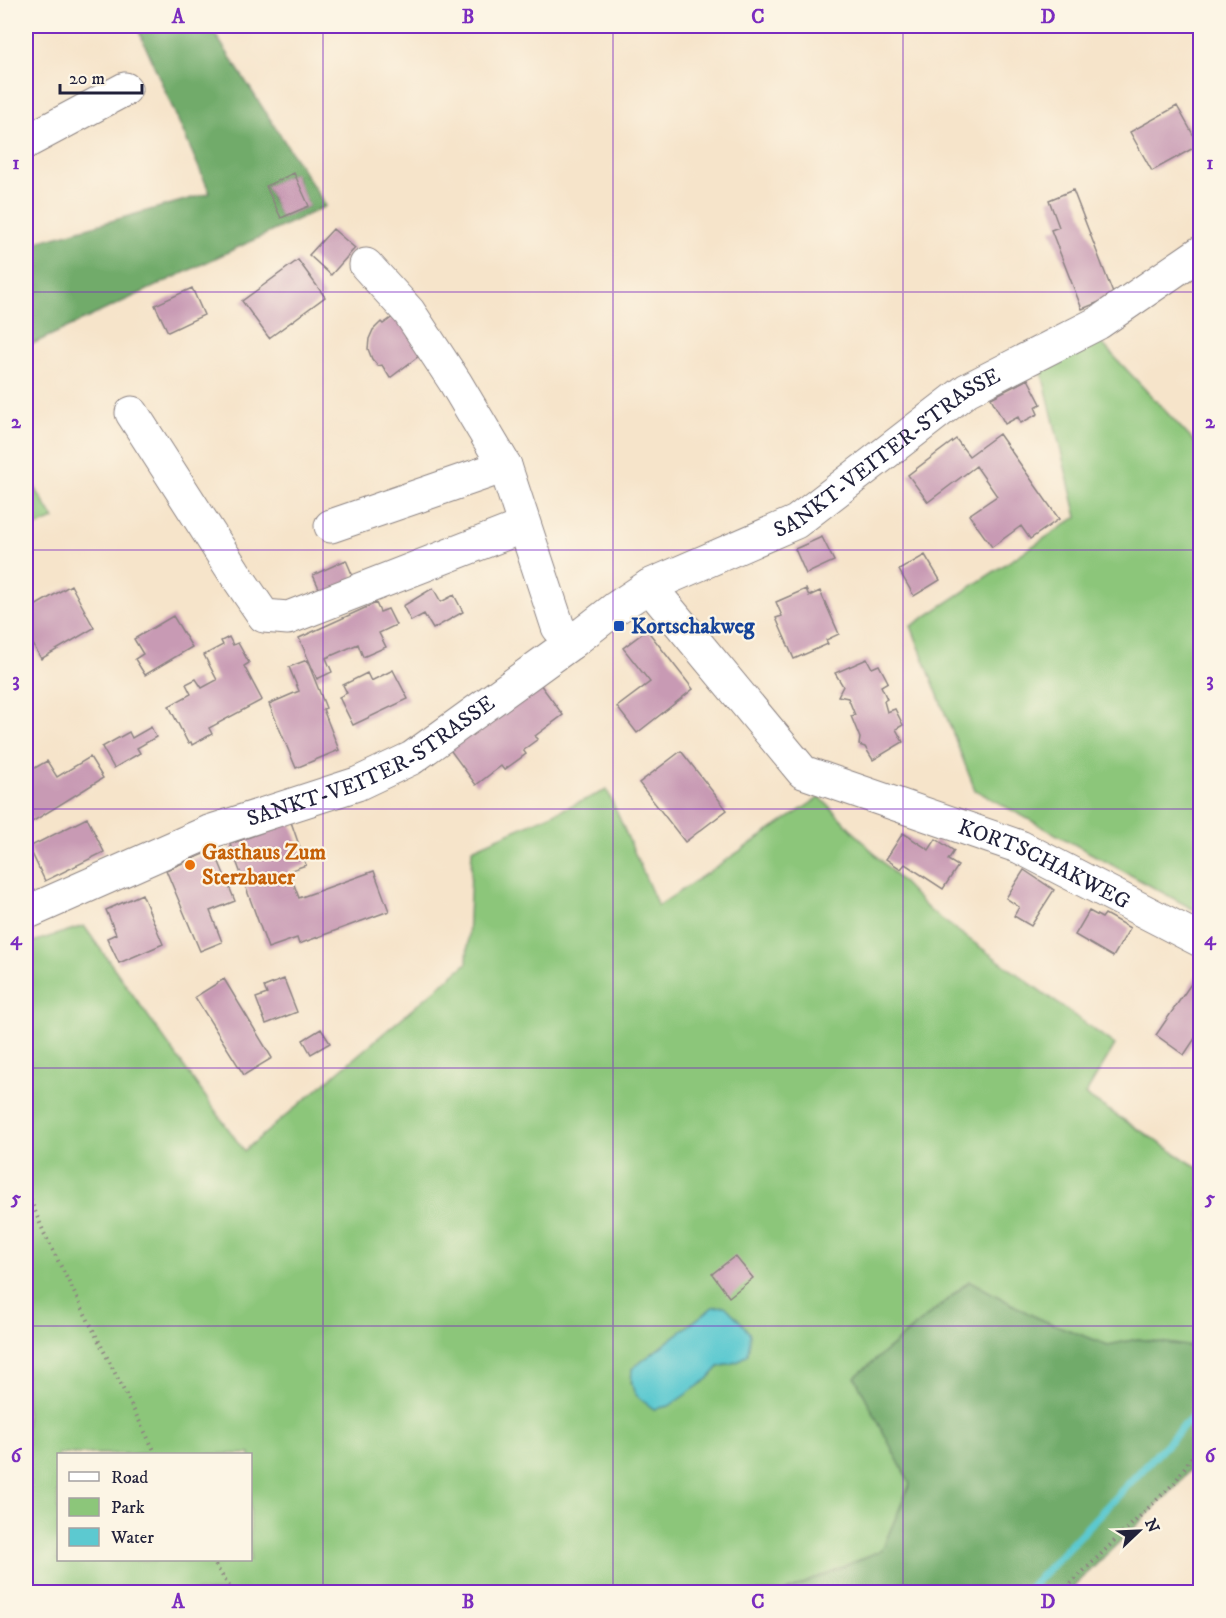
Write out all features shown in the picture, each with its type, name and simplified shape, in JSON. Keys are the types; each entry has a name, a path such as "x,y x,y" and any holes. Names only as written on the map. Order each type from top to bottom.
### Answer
{"street":[{"path":"26,142 125,88"},
{"name":"SANKT-VEITER-STRASSE","path":"26,913 209,832 357,784 412,758 649,586 796,522 968,390 1098,323 1200,253"},
{"path":"366,265 409,312 455,382 505,466 558,627 571,643"},
{"path":"132,413 264,616 288,618 524,526"},
{"path":"331,526 505,466"},
{"name":"KORTSCHAKWEG","path":"649,586 803,772 1020,847 1200,940"}],"path":[{"path":"26,1189 44,1233 155,1453"},
{"path":"1062,1593 1174,1483 1200,1445"},
{"path":"213,1561 233,1593"}],"green space":[{"path":"132,26 210,26 326,206 26,347 26,245 210,193 137,27","holes":["294,173 309,206 281,218 266,186"]},
{"path":"1096,337 1200,448 1200,913 975,790 911,626 1077,517 1040,365"},
{"path":"26,473 54,519 26,531"},
{"path":"607,790 658,906 820,797 929,910 1115,1045 1085,1095 1200,1169 1200,1348 1138,1339 1108,1345 1037,1318 969,1281 855,1377 910,1484 882,1550 784,1592 26,1592 26,944 84,926 244,1151 467,963 472,849","holes":["713,1307 739,1361 719,1367 708,1379 669,1405 654,1409 631,1384 632,1369"]},
{"path":"970,1281 1037,1318 1108,1345 1138,1339 1200,1348 1200,1457 1177,1486 1068,1592 784,1592 882,1550 910,1484 855,1377"}],"water":[{"path":"725,1306 750,1334 748,1354 739,1361 719,1367 708,1379 669,1406 654,1409 638,1397 633,1389 632,1369 713,1307"}],"building":[{"path":"1177,106 1199,145 1152,171 1130,132"},
{"path":"294,173 309,206 281,218 266,186"},
{"path":"1073,190 1114,296 1082,309 1051,230 1059,227 1049,200"},
{"path":"333,229 355,248 331,275 309,255"},
{"path":"298,260 325,297 269,338 242,301"},
{"path":"192,288 204,315 168,332 155,305"},
{"path":"397,314 424,352 390,378 382,365 378,366 372,359 368,349 369,339 373,330 381,322 383,324"},
{"path":"1028,379 1041,404 1035,407 1038,414 1021,423 1018,417 1005,424 991,398"},
{"path":"999,434 1059,519 1030,539 1021,526 992,547 969,515 997,496 976,466 928,502 908,475 956,439 969,456"},
{"path":"822,537 834,561 806,574 795,549"},
{"path":"925,555 940,580 914,596 899,570"},
{"path":"346,560 357,586 325,601 313,575"},
{"path":"71,585 94,628 41,659 26,631 26,611"},
{"path":"433,588 441,602 454,595 463,612 433,629 424,614 411,621 403,606"},
{"path":"806,589 809,596 820,591 839,634 826,640 828,644 794,659 776,618 782,616 776,602"},
{"path":"376,603 380,612 388,609 396,625 379,633 386,647 363,657 358,644 326,658 332,672 317,679 299,638"},
{"path":"173,616 192,647 145,675 135,659 143,654 134,639"},
{"path":"647,630 693,689 637,733 617,707 650,682 623,648"},
{"path":"229,637 233,645 238,643 249,663 244,666 262,700 209,728 212,734 192,745 191,742 188,743 169,706 191,694 186,684 196,679 202,688 217,680 204,655 223,645 221,641"},
{"path":"867,659 872,668 879,665 888,682 881,686 887,699 884,701 887,712 895,709 903,725 896,729 903,742 873,760 865,747 859,745 860,738 851,716 855,715 848,698 838,696 843,686 835,673"},
{"path":"307,660 326,708 323,709 339,750 296,768 269,704 299,691 289,667"},
{"path":"393,670 408,699 353,725 339,697 347,693 343,685 367,673 371,681"},
{"path":"540,684 563,715 535,736 538,739 523,750 526,754 504,770 501,766 476,785 448,747"},
{"path":"151,727 156,737 137,748 140,753 114,768 102,747 129,732 132,738"},
{"path":"681,751 727,810 685,842 639,783"},
{"path":"90,757 103,778 32,822 26,811 26,773 47,761 57,777"},
{"path":"87,818 104,852 45,881 29,847"},
{"path":"291,822 306,865 289,871 299,898 374,871 389,911 299,944 297,938 268,948 230,844"},
{"path":"903,833 929,850 936,839 954,851 948,860 958,866 943,889 905,864 901,869 886,859"},
{"path":"214,850 235,901 210,911 222,942 200,951 166,870"},
{"path":"1024,870 1054,890 1031,926 1014,916 1019,907 1006,898"},
{"path":"142,894 163,944 119,963 107,938 116,934 106,910"},
{"path":"1089,911 1102,918 1105,914 1130,928 1113,957 1075,935"},
{"path":"1197,975 1200,977 1200,1031 1184,1055 1156,1035"},
{"path":"224,979 272,1058 244,1075 195,997"},
{"path":"284,979 297,1012 266,1024 256,998 267,994 264,987"},
{"path":"321,1029 330,1043 311,1054 303,1040"},
{"path":"735,1256 753,1278 729,1297 712,1274"}],"waterway":[{"path":"1026,1592 1200,1409"}],"place":[{"name":"Kortschakweg","path":"619,626"},
{"name":"Gasthaus Zum Sterzbauer","path":"190,865"}]}
